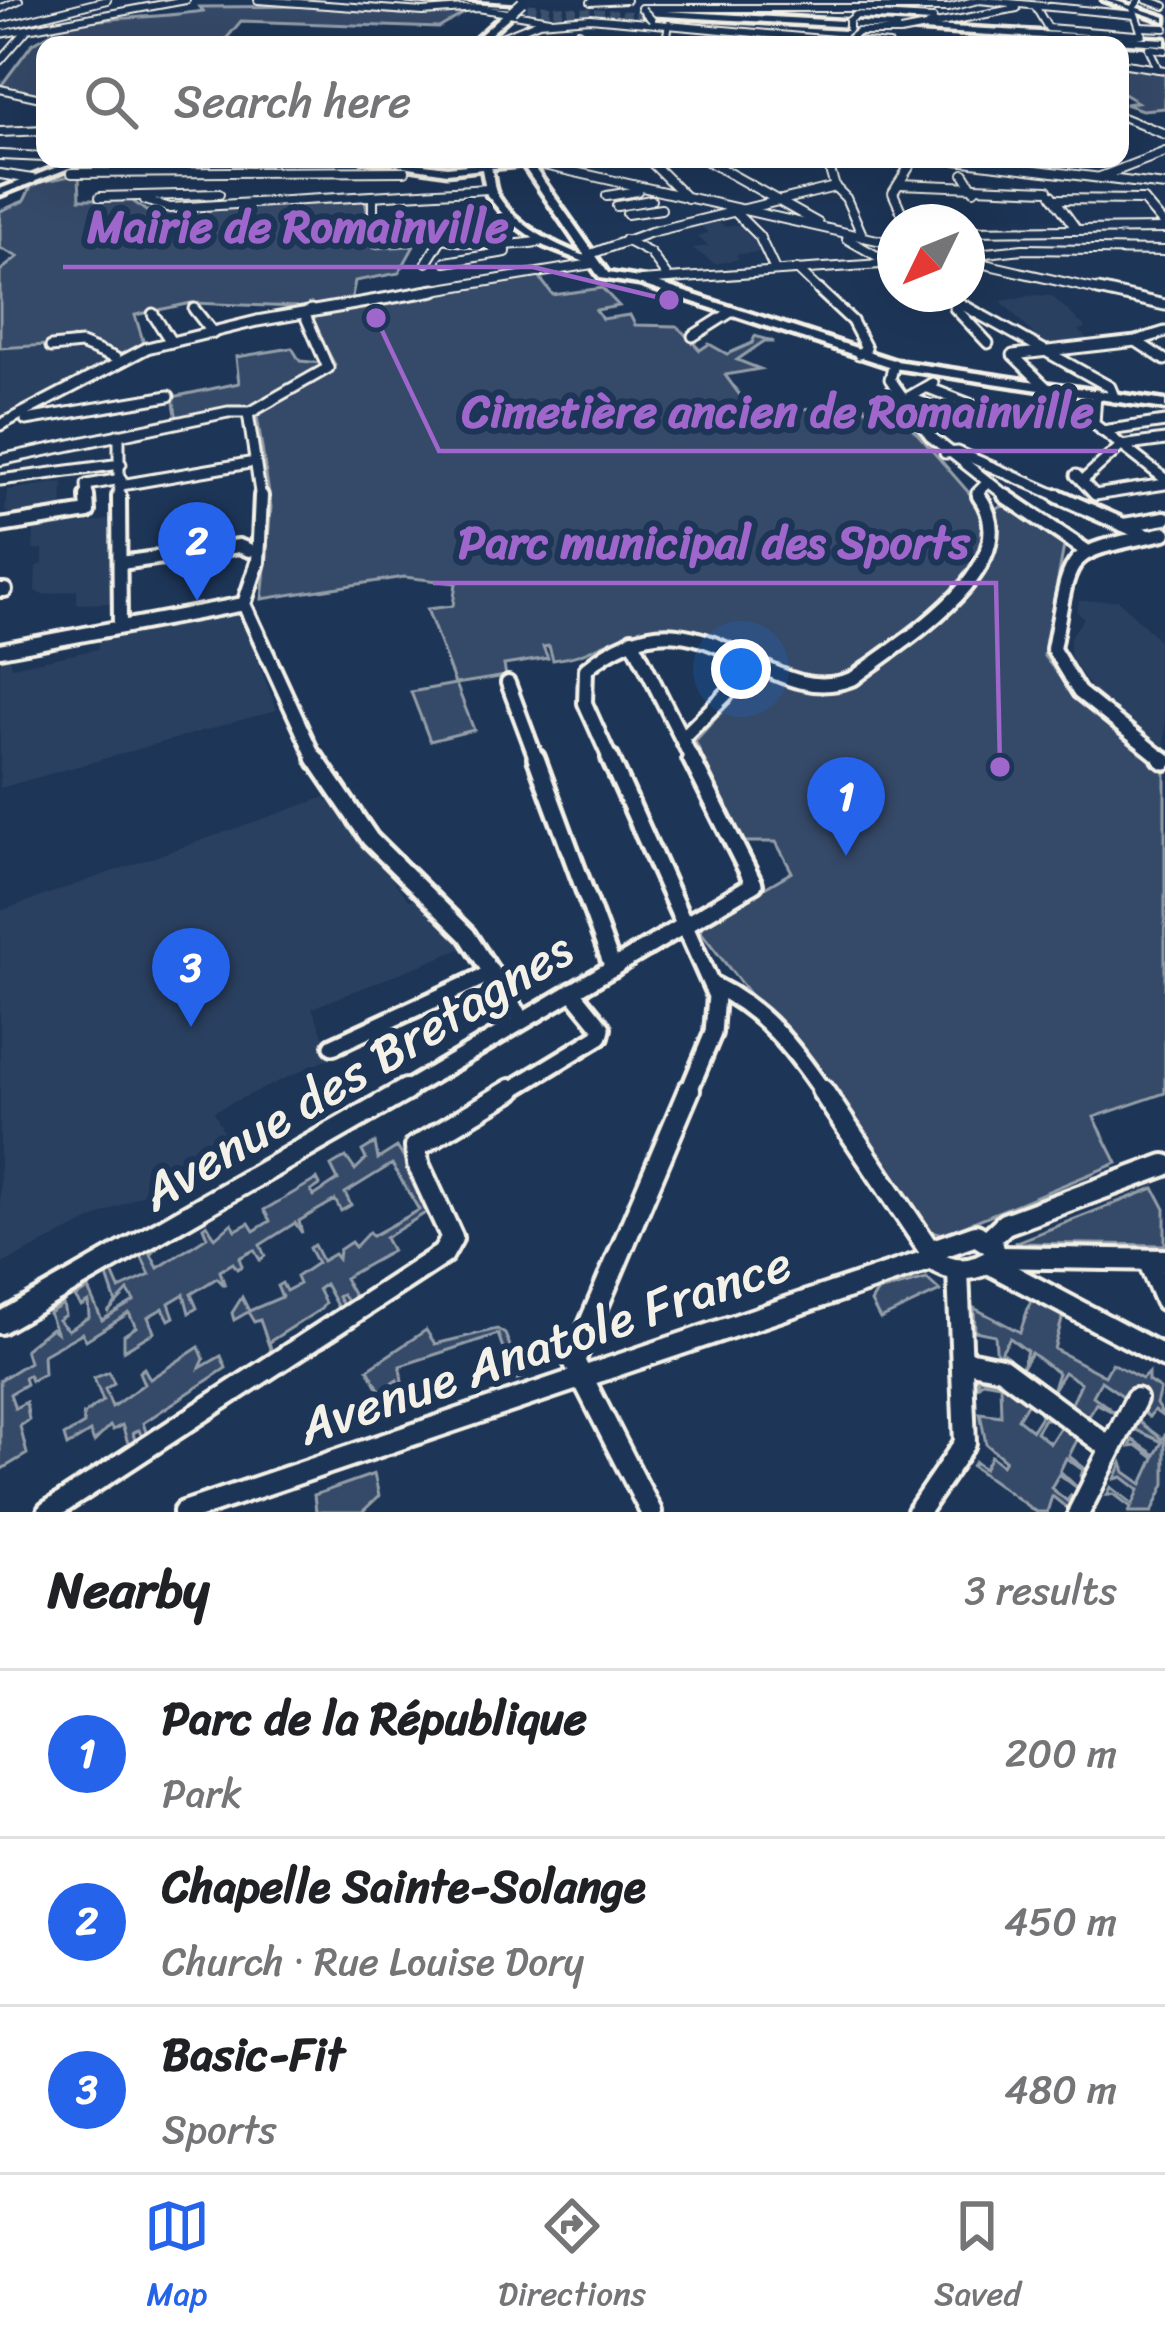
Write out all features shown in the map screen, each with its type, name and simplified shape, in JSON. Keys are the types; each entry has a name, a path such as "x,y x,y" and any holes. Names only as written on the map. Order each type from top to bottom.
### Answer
{"highway":[{"path":"412,0 518,4"},
{"path":"456,4 518,4"},
{"path":"642,10 1052,36"},
{"path":"642,10 846,36"},
{"path":"758,17 922,26"},
{"path":"948,21 1102,36"},
{"path":"727,22 1091,36"},
{"path":"1024,34 1094,35"},
{"path":"1129,37 1165,44"},
{"path":"1129,38 1143,38"},
{"path":"1129,39 1165,44"},
{"path":"1129,41 1165,44"}],"main road":[{"path":"1106,0 1138,5 1165,19"},
{"path":"486,36 518,4"},
{"path":"0,188 62,168"},
{"path":"446,168 491,173 503,168"},
{"path":"528,168 593,263"},
{"path":"491,173 542,241 731,312 894,364 1165,405"}],"street":[{"path":"0,12 20,0"},
{"path":"0,31 19,18 107,0"},
{"path":"0,31 186,0"},
{"path":"258,0 357,4 423,13 456,4"},
{"path":"501,36 551,20 735,2 948,8 970,0 1032,6 1165,6"},
{"path":"894,36 922,26 1057,0"},
{"path":"591,2 642,10 669,24 846,36 856,15 948,21"},
{"path":"832,3 836,19"},
{"path":"423,5 456,4"},
{"path":"518,4 551,20"},
{"path":"758,17 765,4"},
{"path":"1138,5 1143,38 1161,69"},
{"path":"1032,6 1048,28 1124,36"},
{"path":"0,12 19,18"},
{"path":"532,32 538,27 535,23"},
{"path":"667,36 669,24"},
{"path":"1129,37 1143,38 1165,28"},
{"path":"0,61 25,30"},
{"path":"579,32 582,36"},
{"path":"1129,64 1161,69"},
{"path":"0,89 36,97"},
{"path":"1129,120 1165,134"},
{"path":"1147,127 1165,124"},
{"path":"0,131 36,130"},
{"path":"1129,165 1165,152"},
{"path":"0,155 36,157"},
{"path":"554,168 653,194 813,223"},
{"path":"657,168 707,218"},
{"path":"720,168 813,223 877,243"},
{"path":"829,168 863,242 877,252"},
{"path":"897,204 898,184 908,168"},
{"path":"1032,168 1165,186"},
{"path":"1092,168 1100,176"},
{"path":"1100,176 1122,168"},
{"path":"176,196 186,169"},
{"path":"72,173 405,171"},
{"path":"1048,190 1059,171"},
{"path":"145,200 170,208 373,197 491,173"},
{"path":"0,174 28,180"},
{"path":"964,174 974,190"},
{"path":"898,184 1048,190"},
{"path":"15,421 116,358 172,342 304,312 593,263 625,240 835,187"},
{"path":"1048,190 1077,230"},
{"path":"100,197 145,200 219,194"},
{"path":"607,196 653,194"},
{"path":"617,206 653,194"},
{"path":"627,214 663,211 653,194"},
{"path":"373,197 373,218 511,250"},
{"path":"1054,199 1143,200 1165,228"},
{"path":"736,210 760,238 774,268"},
{"path":"985,231 1165,228"},
{"path":"424,294 427,264 443,236"},
{"path":"625,240 650,253 666,275"},
{"path":"446,262 542,241"},
{"path":"985,255 1023,249 1165,254"},
{"path":"985,262 1165,305"},
{"path":"641,281 666,275 877,265"},
{"path":"797,269 852,321 866,348 859,354"},
{"path":"194,308 213,333"},
{"path":"121,464 0,480 1,460 119,434 252,416 328,368 304,312"},
{"path":"693,336 731,312"},
{"path":"959,312 988,344"},
{"path":"975,312 1110,387 1114,398"},
{"path":"154,314 172,342"},
{"path":"1047,388 1013,356 1136,341 1165,332"},
{"path":"1136,341 1165,361"},
{"path":"51,347 80,344 116,358"},
{"path":"894,364 890,379 905,398 916,425 985,485 977,493 1085,550"},
{"path":"929,385 977,407 961,419 905,398 929,385"},
{"path":"1096,394 1093,421 1121,446 1134,450 1165,481"},
{"path":"0,425 170,396"},
{"path":"252,416 253,467 261,498 244,604 298,728 356,823 468,935 522,1021"},
{"path":"1102,431 1165,422"},
{"path":"119,434 120,627"},
{"path":"1165,440 1121,446 1079,478 1095,495 1165,481"},
{"path":"945,453 958,452 1146,536"},
{"path":"102,466 102,483"},
{"path":"0,526 88,512 87,485 253,467"},
{"path":"250,570 244,548 253,499 261,498"},
{"path":"651,1512 577,1376 574,1361 713,1033 715,986 585,703 586,669 609,647 677,633 715,642 822,690 861,679 968,594 994,555 995,502"},
{"path":"1124,525 1165,518"},
{"path":"1165,532 1085,550 1069,567 1053,649 1079,692 1165,760"},
{"path":"121,563 244,548"},
{"path":"0,650 244,604"},
{"path":"633,641 682,738 758,664"},
{"path":"508,683 614,968"},
{"name":"Avenue des Bretagnes","path":"0,1323 177,1226 199,1206 252,1181 754,884 682,738"},
{"path":"333,1046 491,973"},
{"path":"715,986 741,994 785,1045 850,1130 932,1256 958,1271"},
{"path":"48,1512 443,1254 452,1238 418,1164 416,1147 602,1033 572,991"},
{"path":"992,1254 1005,1224 1045,1214 1164,1167"},
{"name":"Avenue Anatole France","path":"184,1512 932,1256 971,1235 992,1254"},
{"path":"958,1271 992,1254 1157,1260 1165,1300"},
{"path":"992,1254 1165,1357"},
{"path":"918,1512 965,1443 958,1271"},
{"path":"962,1360 1000,1368 1110,1448"},
{"path":"1079,1512 1136,1399"}],"shaded area":[{"path":"311,6 400,14 471,9 439,28 241,21 228,36 46,36 55,31 51,26 203,11 200,7"},
{"path":"36,42 36,96 0,87"},
{"path":"1129,68 1165,70 1165,108 1142,110 1129,105 1137,102 1129,97"},
{"path":"79,174 80,199 130,199 146,211 365,200 374,248 414,246 399,273 355,281 351,302 300,311 297,307 191,303 135,315 145,347 113,356 73,338 63,344 0,348 0,271 18,257 0,248 0,211 24,201 32,184"},
{"path":"714,217 725,227 744,224 763,252 736,254 739,259 715,264 692,248 709,246 696,236 708,233 697,221"},
{"path":"539,277 553,295 602,288 619,306 596,310 602,319 630,315 635,325 677,326 700,350 709,344 727,354 752,343 755,336 774,342 763,342 737,360 760,369 725,375 753,413 862,404 868,411 896,409 984,510 1006,506 1064,546 1044,656 1083,706 1165,769 1165,1093 1094,1117 1117,1163 944,1234 922,1229 841,1112 697,927 792,872 776,842 742,842 695,741 767,662 711,639 673,631 634,634 553,660 549,646 543,647 548,658 504,665 506,676 456,684 474,730 430,741 411,692 455,684 427,609 453,606 456,583 404,577 262,599 271,507 257,416 335,365 308,315"},
{"path":"1052,296 1086,328 1078,330 1093,344 1086,340 1088,344 1047,348 1001,301"},
{"path":"48,342 49,351 81,347 108,358 29,412 0,424 0,348"},
{"path":"292,348 300,361 323,363 319,372 246,411 177,420 173,397 239,383 236,357"},
{"path":"63,482 62,515 23,520 5,511 7,490"},
{"path":"78,515 78,525 111,519 111,603 77,604 77,590 43,595 35,591 36,566 43,564 43,549 33,550 34,532 24,533 26,523"},
{"path":"1118,600 1165,646 1165,748 1093,692 1070,656 1070,637 1084,618 1077,612 1079,601"},
{"path":"238,611 277,710 0,788 0,657 10,655 12,667 98,649 98,638"},
{"path":"325,797 409,900 419,897 466,947 312,1008 332,1057 214,1111 232,1150 0,1265 0,911"},
{"path":"375,1143 378,1159 397,1147 435,1207 385,1238 392,1251 344,1278 359,1305 352,1309 342,1294 338,1297 347,1312 342,1315 325,1284 318,1289 325,1303 321,1309 269,1342 274,1360 260,1320 254,1322 248,1312 234,1320 232,1313 242,1297 249,1311 282,1297 277,1286 282,1283 286,1291 299,1284 296,1277 317,1263 309,1248 314,1245 322,1261 334,1254 338,1259 339,1250 351,1242 355,1247 369,1232 372,1236 419,1210 392,1164 345,1193 351,1205 341,1211 335,1200 299,1221 302,1233 295,1223 260,1245 265,1256 260,1260 254,1250 239,1258 242,1266 237,1269 233,1263 220,1271 225,1286 217,1278 191,1294 197,1308 189,1313 184,1294 169,1303 174,1317 169,1320 163,1308 148,1317 154,1332 124,1350 124,1335 136,1327 129,1313 86,1340 82,1333 43,1355 44,1374 31,1381 29,1375 24,1378 26,1384 10,1394 15,1408 26,1402 29,1420 20,1426 27,1454 0,1470 0,1380 29,1362 25,1349 51,1328 56,1332 49,1313 63,1304 65,1315 58,1320 68,1330 89,1317 88,1302 81,1306 75,1297 88,1289 102,1320 134,1301 128,1291 107,1313 116,1303 107,1276 112,1273 119,1289 150,1275 141,1256 163,1242 151,1255 158,1268 207,1237 203,1227 207,1224 215,1238 232,1223 236,1230 249,1223 254,1231 270,1221 264,1210 317,1179 320,1185 311,1191 314,1196 338,1180 331,1166 346,1157 355,1170 366,1159 362,1151"},
{"path":"1154,1188 1165,1209 1165,1245 1014,1243"},
{"path":"927,1279 940,1291 880,1319 871,1302 877,1292"},
{"path":"1031,1300 1063,1316 1054,1349 1105,1376 1112,1363 1142,1379 1148,1373 1148,1381 1160,1389 1156,1404 1165,1418 1154,1410 1149,1417 1143,1412 1148,1400 1141,1389 1122,1405 1123,1396 1101,1381 1093,1396 1118,1415 1096,1403 1087,1420 1070,1408 1081,1383 1064,1372 1052,1391 1058,1373 1031,1353 1022,1367 1027,1351 1010,1338 1001,1352 1009,1358 1006,1364 997,1362 995,1335 975,1331 974,1308 1020,1332"},
{"path":"497,1329 505,1334 523,1377 514,1380 498,1334 400,1366 404,1398 397,1380 380,1391 368,1369 426,1330 435,1344"},
{"path":"199,1347 204,1359 200,1368 221,1356 226,1368 143,1423 149,1440 143,1440 139,1430 133,1433 136,1444 131,1452 122,1425 113,1430 110,1426 94,1442 90,1432 67,1446 64,1436 84,1424 83,1415 103,1401 94,1378 109,1372 114,1383 105,1389 112,1407 144,1384 139,1372 144,1368 150,1379"},
{"path":"978,1377 1001,1381 1029,1401 1018,1419 1032,1430 1041,1416 1038,1408 1052,1419 1044,1419 1036,1432 1050,1443 1061,1426 1078,1438 1069,1456 1093,1475 1089,1483 1081,1476 1083,1470 1066,1458 1060,1471 1080,1490 1059,1474 1051,1488 1067,1501 1071,1495 1079,1502 1072,1512 1052,1496 1047,1512 1036,1512 972,1466 975,1462 984,1469 991,1456 1002,1465 1005,1460 986,1444 980,1413 1001,1416 1000,1384 983,1381 978,1386"},
{"path":"1138,1421 1162,1439 1165,1435 1165,1484 1152,1512 1129,1512 1131,1507 1114,1494 1107,1495 1111,1487 1133,1504 1139,1490 1122,1477 1115,1479 1122,1463 1125,1472 1142,1484 1154,1458 1138,1446 1130,1447 1133,1440 1155,1455 1162,1442 1134,1429"},
{"path":"374,1474 379,1496 362,1512 316,1512 314,1495"}],"tunnel":[{"path":"514,7 652,17"}],"place":[{"name":"Mairie de Romainville","path":"669,300"},
{"name":"Cimetière ancien de Romainville","path":"376,318"},
{"name":"Chapelle Sainte-Solange","path":"197,601"},
{"name":"Parc municipal des Sports","path":"1000,767"},
{"name":"Parc de la République","path":"846,856"},
{"name":"Basic-Fit","path":"191,1027"}]}
